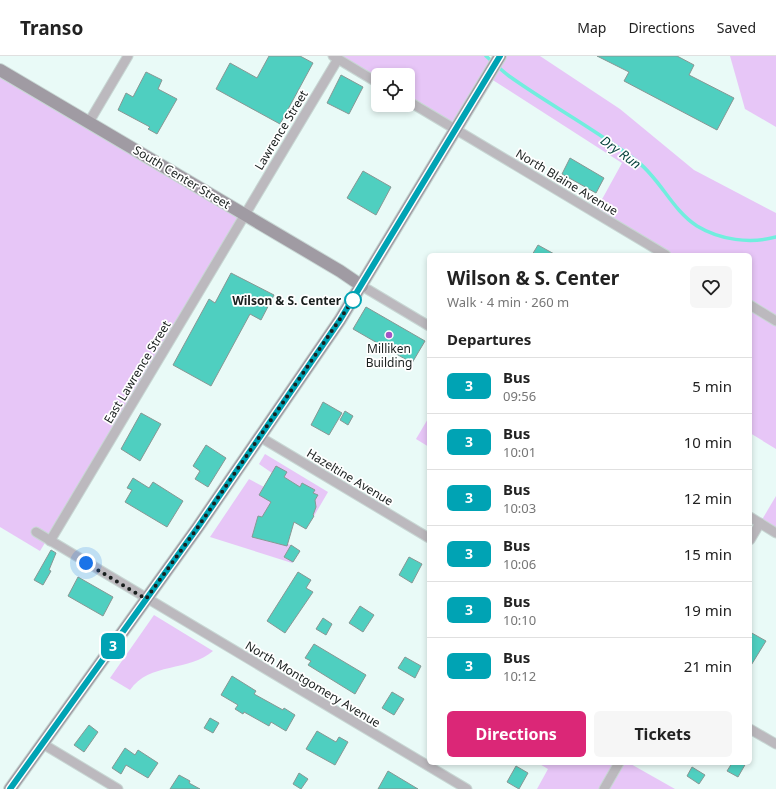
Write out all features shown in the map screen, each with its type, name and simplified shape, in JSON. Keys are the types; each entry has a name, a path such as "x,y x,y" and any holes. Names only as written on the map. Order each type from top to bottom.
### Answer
{"main road":[{"path":"10,789 198,527 362,286 500,56"},
{"name":"South Center Street","path":"0,70 245,214 340,271 362,286"}],"street":[{"path":"89,122 128,56"},
{"path":"335,58 371,79"},
{"name":"Lawrence Street","path":"245,214 335,58"},
{"name":"North Blaine Avenue","path":"415,105 663,253"},
{"name":"East Lawrence Street","path":"50,541 245,214"},
{"path":"362,286 427,325"},
{"path":"752,306 776,320"},
{"name":"Hazeltine Avenue","path":"260,437 427,537"},
{"path":"752,518 776,533"},
{"path":"752,537 760,523"},
{"name":"North Montgomery Avenue","path":"36,532 466,789"},
{"path":"752,730 776,744"},
{"path":"42,744 118,789"},
{"path":"604,789 618,765"}],"shaded area":[{"path":"333,56 486,56 495,64 500,56 540,56 620,109 694,170 776,213 776,449 752,434 752,253 663,253 595,212 622,163 488,77 456,130 415,105 415,68 371,68 371,79"},
{"path":"730,56 776,56 776,127 745,109"},
{"path":"0,70 245,214 40,551 0,527"},
{"path":"427,420 427,446 416,439"},
{"path":"265,454 328,492 314,516 310,513 316,507 315,500 318,496 313,493 314,490 302,483 300,487 284,477 276,466 272,473 259,464"},
{"path":"249,479 264,487 259,495 272,500 263,517 258,516 252,537 278,544 279,541 291,545 284,557 293,562 292,563 210,537"},
{"path":"776,496 776,533 760,523"},
{"path":"154,615 213,651 203,658 193,662 148,675 138,681 130,690 110,678"},
{"path":"541,765 633,765 675,789 537,789 548,769"}],"building":[{"path":"269,56 300,56 313,63 280,124 216,89 230,63 257,78"},
{"path":"597,56 677,56 694,65 689,75 734,98 717,130 624,81 629,72"},
{"path":"146,72 162,80 158,89 177,99 157,134 148,129 150,127 118,110 126,93 133,97"},
{"path":"341,75 363,87 349,114 327,103"},
{"path":"570,158 604,178 596,193 562,174"},
{"path":"363,171 391,187 376,215 347,198"},
{"path":"538,245 552,253 533,253"},
{"path":"231,273 274,295 261,320 250,314 211,386 173,365 209,299 215,303"},
{"name":"Milliken Building","path":"366,307 425,341 412,363 353,329"},
{"path":"323,402 342,413 329,435 311,425"},
{"path":"345,411 353,416 348,425 340,420"},
{"path":"141,413 161,424 140,461 121,449"},
{"path":"206,445 226,458 208,487 195,479 200,471 193,466"},
{"path":"276,466 287,472 284,477 300,487 302,483 315,490 313,493 318,495 315,500 316,507 314,516 306,529 294,522 287,546 252,537 258,516 262,517 271,502 259,495"},
{"path":"133,478 149,488 153,482 183,501 167,527 125,502 132,490 127,488"},
{"path":"291,545 300,551 293,562 284,557"},
{"path":"51,550 56,553 49,570 51,571 43,585 34,580"},
{"path":"409,557 422,564 412,583 399,575"},
{"path":"298,572 311,580 306,588 313,592 285,633 267,621"},
{"path":"78,577 113,597 103,616 68,596"},
{"path":"360,606 374,615 363,632 349,623"},
{"path":"323,618 332,624 326,635 316,629"},
{"path":"752,633 766,641 752,664"},
{"path":"314,644 366,675 355,694 308,665 311,661 305,658"},
{"path":"405,657 421,666 415,678 398,668"},
{"path":"232,676 256,691 254,694 283,710 284,708 295,715 286,731 271,722 269,726 244,712 243,714 235,709 238,705 221,695"},
{"path":"392,692 404,699 394,715 382,708"},
{"path":"210,718 219,723 213,733 204,728"},
{"path":"89,725 98,732 84,752 74,745"},
{"path":"317,731 336,742 339,737 348,742 335,765 306,749"},
{"path":"125,748 135,755 138,750 158,763 148,778 126,765 121,774 112,768"},
{"path":"731,765 745,765 738,777 727,771"},
{"path":"516,766 528,773 519,789 507,782"},
{"path":"692,767 705,775 699,784 687,776"},
{"path":"388,771 418,789 378,789"},
{"path":"299,773 308,779 301,789 293,784"},
{"path":"179,775 190,781 189,783 200,789 170,789"}],"waterway":[{"name":"Dry Run","path":"486,56 509,76 606,139 638,162 653,177 680,212 697,226 715,235 735,239 756,240 776,237"}],"bus line":[{"name":"3","path":"10,789 198,527 340,320 500,56"}],"place":[{"name":"Wilson & S. Center","path":"353,300"},
{"name":"Milliken Building","path":"389,335"}],"route":[{"path":"86,563 146,599 198,527 355,297 353,300"}]}
